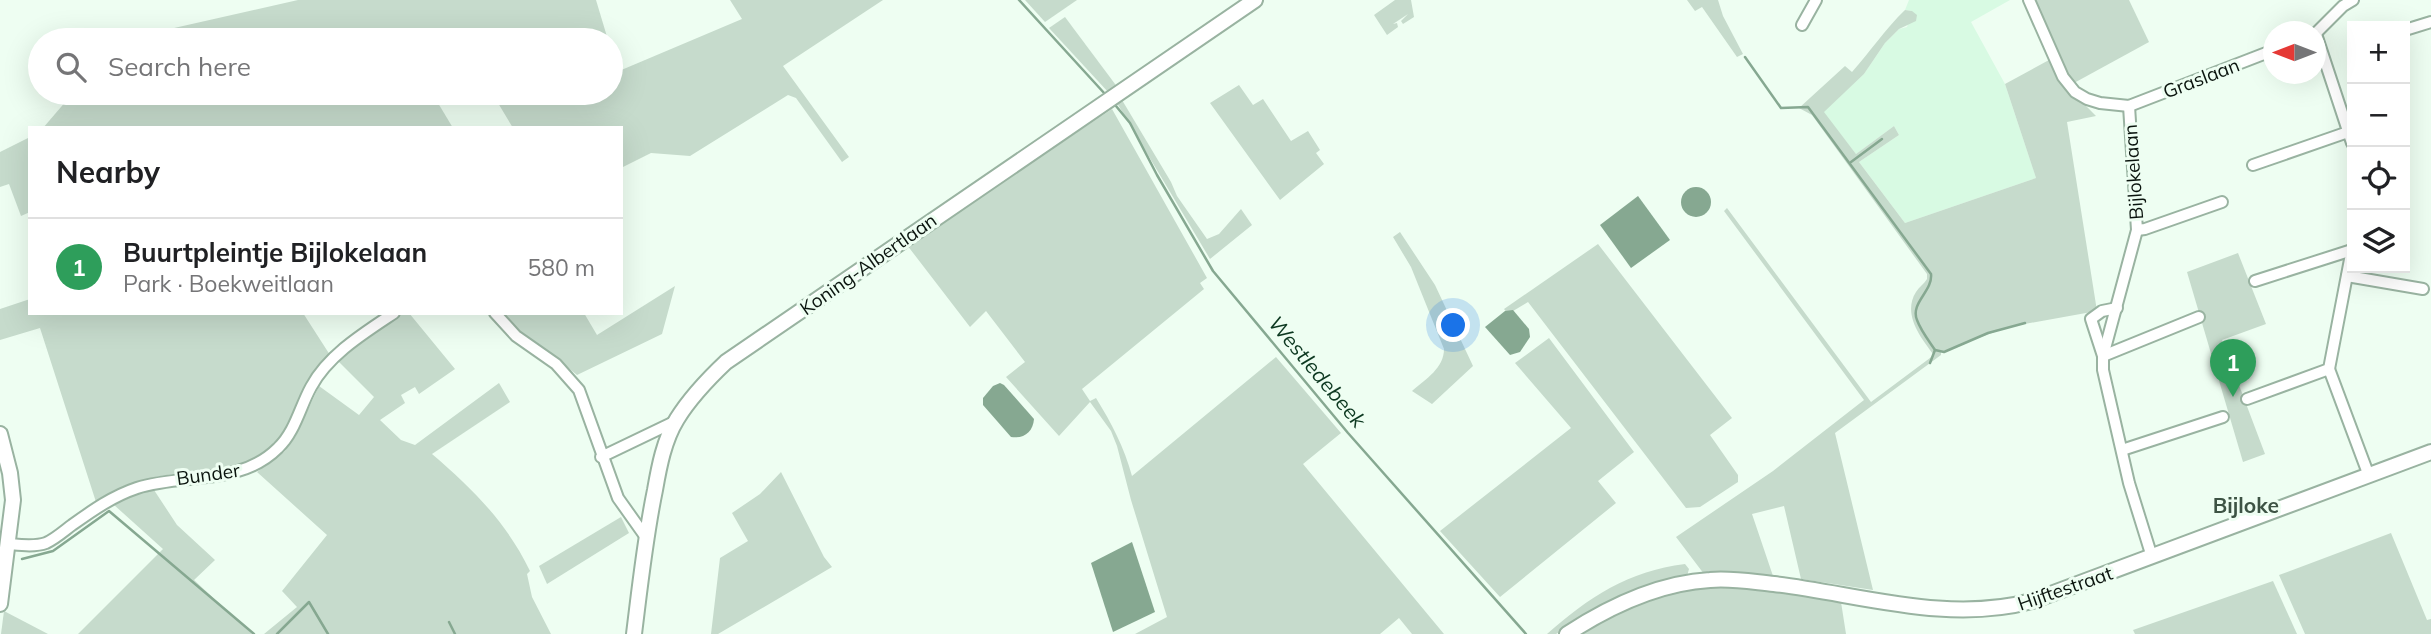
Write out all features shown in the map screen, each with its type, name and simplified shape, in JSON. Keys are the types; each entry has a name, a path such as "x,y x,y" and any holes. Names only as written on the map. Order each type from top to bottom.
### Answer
{"street":[{"name":"Koning-Albertlaan","path":"634,634 645,536 659,466 676,421 701,388 726,362 1255,0"},
{"path":"1802,24 1816,0"},
{"name":"Bijlokelaan","path":"2029,0 2063,77 2075,92 2100,103 2129,106 2137,230 2103,356 2103,370 2129,483 2151,557"},
{"path":"2326,23 2353,0"},
{"path":"2410,28 2431,22"},
{"name":"Graslaan","path":"2129,106 2263,54"},
{"path":"2326,67 2347,129"},
{"path":"2253,165 2347,132"},
{"name":"Bijlokelaan","path":"2137,230 2222,202"},
{"path":"2255,281 2347,251"},
{"path":"2348,273 2329,369 2369,476"},
{"path":"2347,276 2423,289"},
{"name":"Bijlokelaan","path":"2103,356 2091,319 2102,311 2117,308"},
{"name":"Bunder","path":"9,544 45,543 103,503 139,487 166,480 231,474 248,469 278,449 321,371 336,356 391,315"},
{"path":"497,315 516,336 556,364 579,390 618,498 645,536"},
{"path":"2103,356 2199,317"},
{"path":"2247,399 2329,369"},
{"path":"2122,450 2223,417"},
{"path":"601,457 676,421"},
{"path":"0,433 10,473 13,500 0,604"},
{"name":"Hijftestraat","path":"1567,634 1595,616 1645,594 1708,580 1749,581 1818,589 1938,609 2005,609 2431,452"}],"shaded area":[{"path":"298,0 596,0 604,28 174,28"},
{"path":"730,0 883,0 783,66 849,157 842,162 796,98 788,95 690,156 651,153 623,167 623,126 512,126 499,105 623,105 623,69 742,19"},
{"path":"1025,0 1077,0 1045,22"},
{"path":"1395,0 1411,0 1414,17 1403,24 1401,21 1408,14 1393,24 1397,23 1398,27 1387,35 1374,15"},
{"path":"1687,0 1718,0 1723,16 1743,54 1737,57 1702,7 1695,11"},
{"path":"1909,0 2010,0 1971,22 2005,84 2036,178 1905,223 1859,162 1899,135 1894,126 1856,154 1823,112 1864,74 1885,43 1899,29 1907,27 1912,11 1905,10"},
{"path":"2035,0 2129,0 2149,42 2074,83 2065,71"},
{"path":"1905,10 1917,15 1916,21 1899,29 1885,43 1864,74 1824,112 1856,154 1894,126 1899,135 1859,162 1905,223 2036,178 2005,84 2049,60 2064,86 2096,116 2067,122 2097,311 2008,327 1941,352 1941,355 1835,433 1873,590 1801,579 1784,506 1752,514 1773,576 1704,574 1676,537 1773,471 1864,400 1724,211 1727,208 1871,402 1934,355 1915,325 1911,309 1912,300 1927,279 1927,274 1812,115 1799,108 1845,66 1852,72"},
{"path":"1065,17 1118,88 1109,93 1049,28"},
{"path":"1239,85 1253,105 1263,99 1291,141 1308,131 1320,150 1316,153 1324,164 1280,200 1210,103"},
{"path":"1122,100 1177,196 1207,239 1219,234 1241,209 1252,225 1210,259 1117,103"},
{"path":"63,105 439,105 452,126 45,126"},
{"path":"1112,109 1207,278 1200,283 1204,289 1082,389 1090,401 1096,398 1107,417 1132,476 1276,357 1341,433 1303,464 1444,634 1412,634 1399,618 1380,634 1135,634 1167,617 1111,431 1090,402 1059,436 1006,377 1025,362 986,311 970,327 907,245"},
{"path":"28,138 28,213 21,216 9,184 0,187 0,152"},
{"path":"1696,187 1707,191 1711,202 1707,213 1696,217 1685,213 1681,202 1685,191"},
{"path":"1638,196 1670,240 1631,268 1600,225"},
{"path":"1400,232 1435,285 1473,366 1432,404 1412,391 1438,367 1444,349 1411,267 1393,237"},
{"path":"1598,244 1732,418 1710,435 1738,475 1738,482 1700,507 1686,508 1528,302 1508,314 1504,309"},
{"path":"2238,253 2266,324 2222,340 2265,454 2243,462 2187,272"},
{"path":"675,286 662,334 577,375 527,339 503,315 585,315 597,335"},
{"path":"28,300 28,315 304,315 330,355 309,379 280,439 261,456 232,467 148,479 96,502 40,328 0,340 0,309"},
{"path":"1513,310 1529,329 1530,337 1520,352 1510,355 1485,327 1505,311"},
{"path":"398,315 411,315 455,369 419,394 415,387 401,395 405,403 380,420 401,440 415,445 499,383 510,402 432,454 475,494 511,537 530,571 527,574 532,597 551,634 264,634 297,607 282,591 327,535 257,472 285,451 295,437 319,386 359,415 374,397 338,361"},
{"path":"1549,338 1634,452 1598,481 1616,503 1500,597 1440,531 1571,428 1515,363"},
{"path":"1000,383 1034,419 1032,428 1024,436 1011,437 983,405 983,398 993,386"},
{"path":"781,472 824,557 832,567 718,634 711,634 720,558 748,541 732,513 760,494"},
{"path":"154,490 177,525 215,560 194,580 252,634 78,634 163,549 113,504 127,497"},
{"path":"621,517 629,533 547,584 539,566"},
{"path":"2391,533 2427,620 2431,619 2431,634 2305,634 2279,575"},
{"path":"1132,542 1155,612 1113,632 1091,563"},
{"path":"1685,564 1689,569 1687,576 1645,586 1620,596 1556,634 1547,634 1594,597 1627,579"},
{"path":"2273,581 2297,634 2135,634 2133,630"},
{"path":"1704,586 1756,589 1841,602 1846,634 1580,634 1640,604"},
{"path":"4,611 48,634 1,634"}],"waterway":[{"name":"Westledebeek","path":"1019,0 1105,94"},
{"path":"1745,57 1781,108 1808,107 1931,274 1929,286 1919,302 1916,314 1921,328 1935,350 1944,352 1988,333 2025,323"},
{"name":"Westledebeek","path":"1116,106 1130,123 1213,271 1348,433 1526,634"},
{"path":"1851,162 1882,139"},
{"path":"1930,363 1935,350"},
{"path":"22,559 53,551 109,511 254,634"},
{"path":"277,634 309,602 328,634"},
{"path":"449,622 455,634"}],"place":[{"name":"Buurtpleintje Bijlokelaan","path":"2233,397"}],"district":[{"name":"Bijloke","path":"2246,506"}]}
